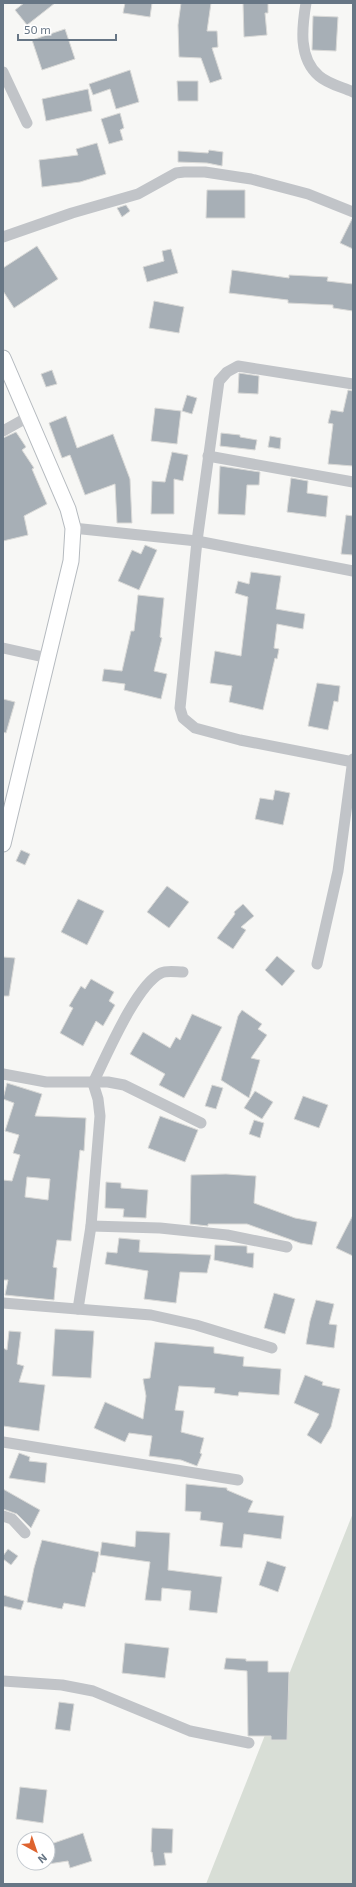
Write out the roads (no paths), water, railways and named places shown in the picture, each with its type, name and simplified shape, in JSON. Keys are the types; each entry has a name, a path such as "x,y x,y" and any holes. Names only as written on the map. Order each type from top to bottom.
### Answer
{"street":[{"path":"306,3 302,24 303,50 309,63 318,76 327,82 353,92"},
{"path":"3,72 27,123"},
{"path":"3,237 72,213 138,194 176,172 205,172 251,179 308,194 353,212"},
{"path":"3,358 68,509 73,528 71,561 3,844"},
{"path":"317,964 338,871 353,761 240,740 195,728 183,718 180,708 197,541 219,381 227,372 238,366 353,384"},
{"path":"3,431 28,417"},
{"path":"208,456 353,482"},
{"path":"73,528 197,541 353,571"},
{"path":"3,648 48,658"},
{"path":"78,1309 91,1226 100,1116 98,1099 93,1083 137,998 150,981 162,972 183,972"},
{"path":"3,1074 46,1082 108,1082 124,1085 201,1123"},
{"path":"91,1226 160,1228 227,1236 287,1247"},
{"path":"3,1303 158,1317 196,1325 272,1348"},
{"path":"3,1442 238,1480"},
{"path":"3,1516 12,1519 25,1533"},
{"path":"3,1681 62,1684 93,1692 190,1731 249,1743"}]}
